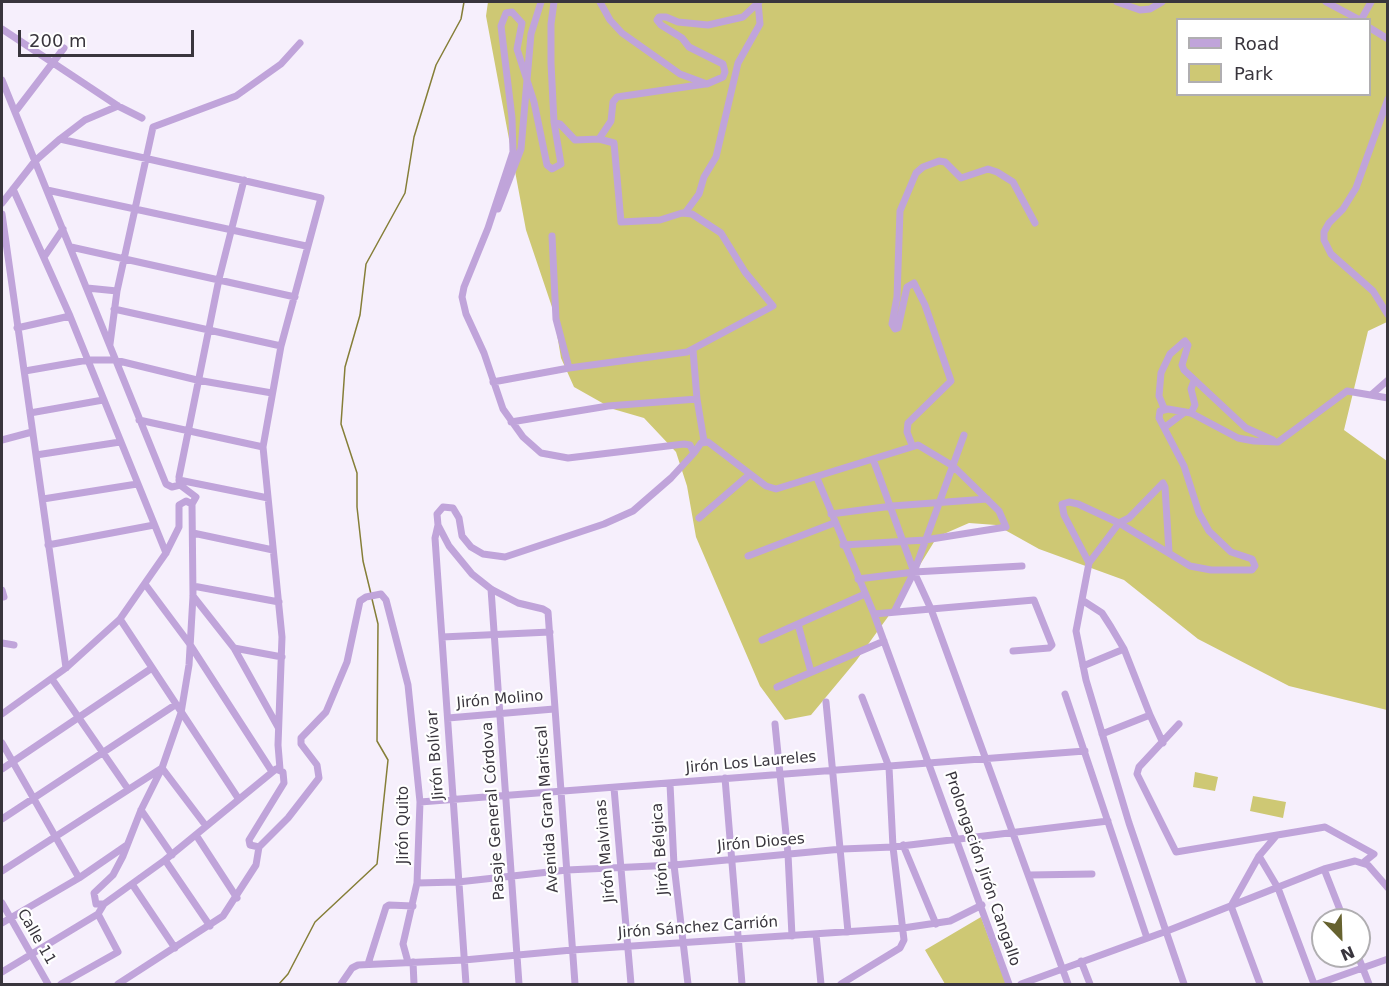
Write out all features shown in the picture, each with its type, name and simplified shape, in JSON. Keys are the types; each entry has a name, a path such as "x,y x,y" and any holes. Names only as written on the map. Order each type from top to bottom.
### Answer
{"street":[{"path":"488,228 503,200 519,159 528,88 531,34 540,2"},
{"path":"554,2 551,24 554,122 562,159 559,168 552,170 546,165 534,102 516,49 522,23 512,12 506,13 501,27 512,118 513,152 462,297 493,382 511,422 541,453 568,458 684,444 690,446 694,453"},
{"path":"600,2 610,20 622,33 680,74 707,84"},
{"path":"554,122 560,124 575,140 599,140 614,143 621,222 660,220 686,213 699,194 704,177 716,157 738,63 759,24 759,2"},
{"path":"599,140 611,121 617,97 707,84 723,77 725,72 723,64 689,46 682,38 661,26 657,20 659,17 678,22 708,25 743,17 759,2"},
{"path":"1117,2 1140,10 1150,9 1162,2"},
{"path":"1326,2 1357,18"},
{"path":"1362,18 1371,2"},
{"path":"2,29 118,106 142,118"},
{"path":"1371,29 1388,39"},
{"path":"110,346 117,291 153,127 236,96 281,64 300,43"},
{"path":"15,112 64,48"},
{"path":"2,80 166,484 172,487 180,483 268,498"},
{"path":"1388,99 1356,188 1343,209 1329,224 1324,232 1323,240 1331,254 1373,291 1388,315"},
{"path":"2,203 35,161 60,139 85,120 118,106"},
{"path":"60,139 321,198 306,246 281,346 263,447 279,602 282,657 278,728 280,769 285,776 282,788 249,840 250,845 259,847 256,865 223,916 118,984"},
{"path":"912,445 908,423 951,381 925,305 914,283 907,287 898,328 895,329 892,324 897,297 900,211 916,174 923,167 939,161 945,162 961,178 987,169 997,172 1013,182 1035,223"},
{"path":"180,483 197,380 244,180"},
{"path":"13,189 70,316 166,554"},
{"path":"47,190 306,246"},
{"path":"493,382 569,368 693,350 773,306 745,272 721,233 686,213"},
{"path":"2,214 66,668"},
{"path":"44,257 63,229"},
{"path":"552,236 556,319 569,368"},
{"path":"71,247 295,297"},
{"path":"87,288 117,291"},
{"path":"114,309 281,346"},
{"path":"17,328 70,316"},
{"path":"1164,408 1159,396 1161,373 1170,354 1183,341 1188,345 1182,365 1194,381 1246,428 1278,442"},
{"path":"441,637 550,632 546,610 518,603 491,589 472,574 456,556 438,525 439,510 448,506 453,508 459,518 462,536 471,547 483,554 505,557 604,524 633,511 671,478 704,441 697,399 693,350"},
{"path":"25,371 88,360 115,360 197,380 272,393"},
{"path":"1371,395 1388,380"},
{"path":"1165,427 1188,413 1195,405 1191,388 1194,381"},
{"path":"1164,408 1188,413 1238,438 1278,442 1340,394 1354,391 1388,398"},
{"path":"511,422 608,406 697,399"},
{"path":"30,413 103,400"},
{"path":"1089,563 1067,522 1062,504 1069,502 1078,504 1119,523 1199,569 1252,570 1255,563 1252,559 1231,552 1209,531 1199,513 1184,466 1159,418 1160,411 1164,408"},
{"path":"139,420 189,429 263,447"},
{"path":"2,440 32,432"},
{"path":"894,612 914,572 964,435"},
{"path":"704,441 770,489 816,478 912,445 918,445 953,466 999,511 1005,529 925,540 843,545"},
{"path":"36,455 120,442"},
{"path":"873,459 892,506 914,572 931,609 1068,984"},
{"path":"699,518 750,474"},
{"name":"Prolongación Jirón Cangallo","path":"816,478 884,640 958,838 1009,984"},
{"path":"104,904 96,904 94,893 113,875 162,768 181,713 189,665 193,596 191,503 195,495 180,483"},
{"path":"43,499 137,484"},
{"path":"1170,552 1164,484 1158,485 1129,518 1119,523 1089,563 1076,631 1083,666 1129,824 1184,984"},
{"path":"831,514 892,506 987,499"},
{"path":"2,714 66,668 120,620 166,554 179,526 179,505 191,503"},
{"path":"1129,518 1132,530"},
{"path":"748,556 834,523"},
{"path":"48,545 154,525"},
{"name":"Jirón Bolívar","path":"438,525 435,538 441,637 466,984"},
{"path":"193,533 273,550"},
{"path":"858,579 914,572 1022,566"},
{"path":"145,584 189,643 271,770"},
{"path":"193,586 279,602"},
{"name":"Pasaje General Córdova","path":"491,589 519,984"},
{"path":"2,590 4,597 2,597"},
{"name":"Jirón Quito","path":"259,847 288,818 319,778 317,765 301,744 301,738 326,712 348,662 360,601 375,593 386,600 408,685 420,802 417,883 403,944 410,962 414,984"},
{"path":"762,640 865,594"},
{"path":"193,596 234,648 278,728"},
{"path":"874,614 1036,600 1052,645 1049,648 1013,651"},
{"path":"1082,600 1106,617 1124,649 1163,743"},
{"path":"120,620 238,798"},
{"path":"798,624 811,672"},
{"name":"Avenida Gran Mariscal","path":"550,632 559,791 575,984"},
{"path":"777,687 884,640"},
{"path":"2,643 14,645"},
{"path":"234,648 282,657"},
{"path":"1083,666 1124,649"},
{"path":"2,769 153,668"},
{"path":"52,679 128,789"},
{"path":"1065,694 1148,938"},
{"path":"841,984 900,948 904,940 893,847 889,767 862,697"},
{"path":"826,702 842,849 848,932"},
{"path":"2,819 175,705"},
{"name":"Jirón Molino","path":"448,718 554,709"},
{"path":"1102,734 1150,715"},
{"path":"775,724 788,854 792,936"},
{"path":"1179,724 1139,767 1137,774 1176,852 1325,827 1374,854 1364,862"},
{"path":"2,743 79,878"},
{"name":"Jirón Los Laureles","path":"420,802 1085,751"},
{"path":"2,871 162,768"},
{"path":"162,768 206,826"},
{"path":"2,972 32,956 98,914 104,904 196,835 271,770 280,769"},
{"path":"724,778 742,984"},
{"name":"Jirón Bélgica","path":"670,784 674,865 688,984"},
{"name":"Jirón Malvinas","path":"614,788 631,984"},
{"path":"141,810 210,926"},
{"name":"Jirón Dioses","path":"417,883 458,882 567,870 674,865 842,849 893,847 1108,821"},
{"path":"196,835 237,897"},
{"path":"1260,984 1231,906 1259,856 1276,836"},
{"path":"2,923 79,878 127,845"},
{"path":"903,845 936,924"},
{"path":"1259,856 1278,888 1316,984 1363,968 1369,984"},
{"path":"1021,984 1167,931 1324,870 1355,861 1364,862 1388,888"},
{"path":"1324,870 1339,908"},
{"path":"1029,875 1092,874"},
{"path":"132,884 175,948"},
{"name":"Calle 11","path":"2,903 48,984"},
{"path":"341,984 355,966 368,964 386,907 389,905 413,906"},
{"name":"Jirón Sánchez Carrión","path":"368,964 464,960 572,950 903,928 950,921 982,905"},
{"path":"60,984 118,952 98,914"},
{"path":"816,934 821,984"},
{"path":"1371,965 1388,958"},
{"path":"1081,961 1090,984"}],"green space":[{"path":"488,2 1387,2 1387,322 1368,331 1344,430 1387,461 1387,710 1289,686 1198,639 1124,580 1039,549 996,525 969,523 937,537 890,614 856,661 811,715 785,720 760,686 696,537 687,486 676,452 644,418 613,409 574,387 561,358 553,310 526,230 486,16"},
{"path":"1195,772 1218,777 1215,791 1193,787"},
{"path":"1253,796 1286,802 1283,818 1250,811"},
{"path":"981,917 1006,984 945,984 925,950"}],"waterway":[{"path":"371,594 363,561 357,507 357,473 341,424 345,367 360,315 366,264 405,193 414,137 436,65 461,19 464,2"},
{"path":"279,984 288,974 315,922 377,864 388,760 377,741 378,624 372,599"}]}
